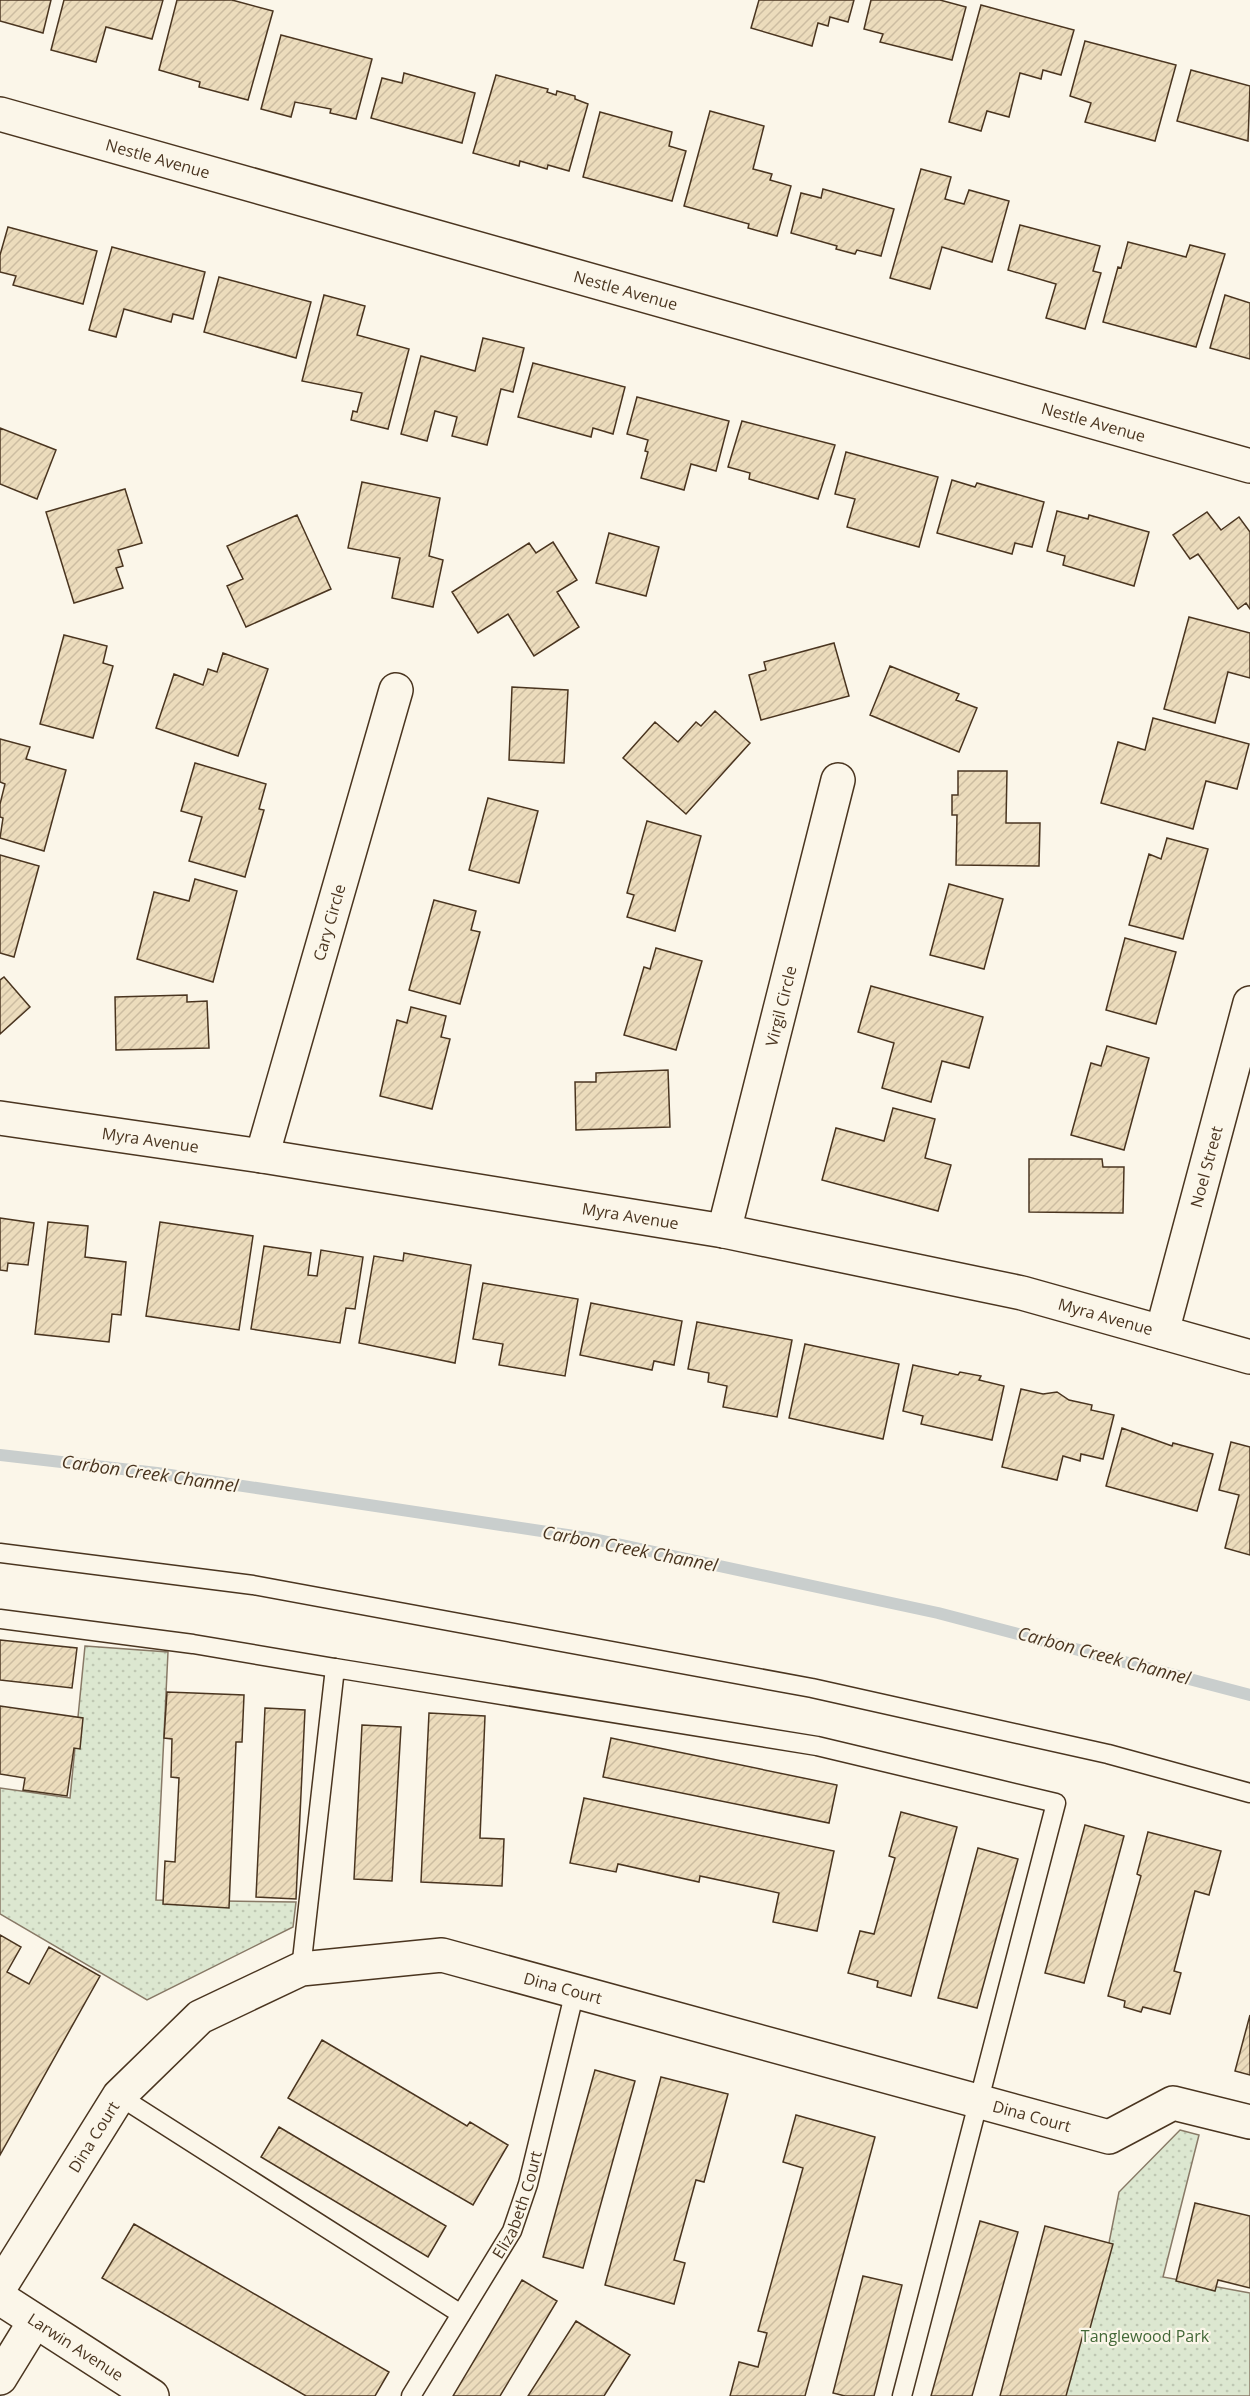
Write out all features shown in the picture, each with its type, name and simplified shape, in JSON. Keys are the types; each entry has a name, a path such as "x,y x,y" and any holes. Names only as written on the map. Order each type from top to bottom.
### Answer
{"street":[{"name":"Nestle Avenue","path":"0,114 1250,466"},
{"name":"Cary Circle","path":"262,1156 396,690"},
{"name":"Virgil Circle","path":"724,1231 838,780"},
{"name":"Noel Street","path":"1162,1332 1250,1003"},
{"name":"Myra Avenue","path":"0,1118 262,1156 724,1231 1022,1293 1250,1357"},
{"name":"Dina Court","path":"0,2287 119,2096 200,2017 301,1969 442,1955 1109,2137 1173,2103 1250,2122"},
{"name":"Larwin Avenue","path":"0,2298 152,2396"},
{"path":"0,2378 35,2320"}],"lane":[{"path":"0,1552 253,1585 812,1688 1108,1754 1250,1793"},
{"path":"0,1619 193,1644 817,1746 1056,1803 902,2396"},
{"path":"301,1969 335,1668"},
{"name":"Elizabeth Court","path":"411,2396 512,2231 528,2184 575,1991"},
{"path":"119,2096 461,2314"}],"green space":[{"path":"85,1646 168,1652 156,1900 296,1902 293,1927 147,2000 0,1914 0,1788 70,1798"},
{"name":"Tanglewood Park","path":"1180,2130 1199,2135 1163,2277 1250,2293 1250,2396 1062,2396 1108,2248 1119,2192"}],"building":[{"path":"0,0 51,0 43,33 0,21"},
{"path":"64,0 163,0 152,39 106,27 96,62 51,50"},
{"path":"177,0 232,0 273,11 248,100 199,87 200,82 159,70"},
{"path":"759,0 854,0 848,22 830,17 828,26 818,23 812,46 751,28"},
{"path":"871,0 940,0 966,7 952,60 880,42 883,34 864,29"},
{"path":"981,5 1074,30 1061,75 1043,70 1041,79 1020,73 1009,117 987,111 981,131 949,122"},
{"path":"281,35 372,59 356,119 330,113 331,109 295,102 291,117 261,109"},
{"path":"1085,41 1176,65 1155,141 1085,122 1091,103 1070,96"},
{"path":"1191,70 1250,86 1248,141 1177,121"},
{"path":"404,73 475,93 462,143 371,118 382,78 402,83"},
{"path":"496,75 548,89 547,92 556,95 557,91 575,96 575,99 588,104 569,171 548,165 547,169 520,161 519,166 473,153"},
{"path":"710,111 764,126 753,169 772,174 770,180 791,186 777,236 748,228 749,224 684,206"},
{"path":"600,112 672,132 669,146 686,151 672,201 583,177"},
{"path":"921,169 951,177 945,199 964,204 969,190 1009,201 992,262 942,247 930,289 890,278"},
{"path":"823,189 894,209 881,256 857,250 855,254 836,249 837,246 791,233 801,193 821,198"},
{"path":"1020,225 1100,246 1093,271 1101,273 1085,329 1046,318 1056,284 1008,270"},
{"path":"8,227 97,251 83,304 13,285 16,276 0,272 0,255"},
{"path":"1128,242 1186,257 1190,245 1225,254 1196,347 1103,322 1118,267 1121,268"},
{"path":"112,247 205,272 193,319 173,314 171,322 124,309 116,337 89,330"},
{"path":"219,277 311,302 296,358 204,332"},
{"path":"324,295 365,306 357,335 409,349 388,429 351,420 353,411 357,412 362,393 302,381"},
{"path":"1225,295 1250,303 1250,359 1210,348"},
{"path":"483,338 524,348 513,392 501,389 487,445 452,436 457,417 435,411 427,441 401,434 421,356 475,371"},
{"path":"533,363 625,387 613,434 593,428 591,437 518,417"},
{"path":"637,397 729,421 716,471 691,464 684,490 641,478 648,452 645,451 648,440 627,434"},
{"path":"742,421 835,445 818,499 749,479 750,473 728,467"},
{"path":"0,428 56,450 37,499 0,484"},
{"path":"846,452 938,477 919,547 847,527 855,499 835,494"},
{"path":"952,480 975,487 977,483 1044,502 1032,547 1015,543 1012,554 937,533"},
{"path":"362,482 440,498 429,556 443,560 433,607 392,598 400,558 348,548"},
{"path":"125,489 142,543 118,550 123,566 116,568 123,588 74,603 46,512"},
{"path":"1057,511 1088,519 1089,515 1149,532 1134,586 1063,565 1065,556 1047,551"},
{"path":"1207,512 1221,530 1239,517 1250,532 1250,609 1246,603 1238,609 1198,554 1190,559 1173,535"},
{"path":"297,515 331,589 246,627 227,586 243,579 227,546"},
{"path":"609,533 659,547 646,596 596,583"},
{"path":"553,542 577,580 557,592 579,627 534,656 508,614 478,633 452,592 529,543 536,553"},
{"path":"1189,617 1250,633 1250,678 1228,672 1215,723 1164,709"},
{"path":"64,635 107,646 103,663 113,666 93,738 40,724"},
{"path":"834,643 849,696 761,720 749,675 766,670 764,662"},
{"path":"223,653 268,669 238,756 156,728 174,674 203,685 208,669 217,672"},
{"path":"890,666 959,694 956,700 977,708 959,752 870,715"},
{"path":"512,687 568,690 564,763 509,760"},
{"path":"715,711 750,743 686,814 623,758 655,722 678,742 696,722 701,726"},
{"path":"1153,718 1249,744 1237,789 1206,781 1193,829 1101,803 1118,742 1145,750"},
{"path":"0,739 30,747 26,759 66,770 44,851 0,838 3,818 0,817 0,804 5,784 0,782"},
{"path":"195,763 266,784 259,809 264,810 245,877 189,861 202,817 181,811"},
{"path":"958,771 1007,771 1006,823 1040,823 1039,866 956,865 957,815 952,815 952,795 958,795"},
{"path":"488,798 538,811 519,883 469,870"},
{"path":"647,821 701,836 675,931 627,917 634,895 627,893"},
{"path":"1167,838 1208,849 1183,939 1129,925 1149,854 1161,859"},
{"path":"0,855 39,866 14,957 0,953"},
{"path":"195,879 237,891 213,982 137,959 154,892 189,901"},
{"path":"949,884 1003,899 984,969 930,955"},
{"path":"434,900 476,911 471,930 480,932 460,1004 409,990"},
{"path":"1125,938 1176,952 1156,1024 1106,1010"},
{"path":"656,948 702,961 676,1050 624,1035 644,967 650,969"},
{"path":"4,977 30,1007 0,1034 0,980"},
{"path":"871,986 983,1017 969,1068 942,1061 931,1102 882,1088 894,1043 858,1032"},
{"path":"187,995 187,1002 207,1001 209,1048 116,1050 115,997"},
{"path":"411,1007 446,1016 441,1037 450,1039 432,1109 380,1096 397,1020 407,1023"},
{"path":"1107,1046 1149,1058 1124,1150 1071,1135 1091,1063 1101,1066"},
{"path":"668,1070 670,1127 576,1130 575,1082 596,1082 596,1073"},
{"path":"893,1108 935,1119 925,1158 951,1165 938,1211 822,1180 836,1128 884,1141"},
{"path":"1029,1159 1102,1159 1103,1167 1124,1167 1123,1213 1029,1212"},
{"path":"0,1218 34,1223 28,1265 8,1263 7,1271 0,1270"},
{"path":"48,1222 88,1226 85,1257 126,1262 121,1315 112,1314 109,1342 35,1334"},
{"path":"160,1222 253,1236 239,1330 146,1316"},
{"path":"264,1246 311,1253 308,1275 317,1276 321,1250 363,1257 355,1309 346,1308 340,1343 251,1329"},
{"path":"404,1253 471,1265 455,1363 359,1343 374,1256 403,1261"},
{"path":"483,1283 578,1299 565,1376 499,1365 503,1344 473,1339"},
{"path":"591,1303 682,1321 674,1365 654,1361 652,1370 580,1355"},
{"path":"697,1322 792,1340 777,1417 723,1407 727,1386 708,1382 709,1373 688,1369"},
{"path":"805,1344 899,1364 883,1439 789,1418"},
{"path":"913,1365 958,1375 960,1372 981,1376 979,1380 1004,1386 992,1440 921,1424 923,1416 903,1411"},
{"path":"1021,1389 1043,1394 1057,1392 1069,1400 1092,1405 1091,1410 1114,1415 1103,1459 1081,1454 1080,1461 1063,1456 1057,1480 1002,1467"},
{"path":"1122,1428 1172,1446 1173,1443 1213,1454 1197,1511 1106,1486"},
{"path":"1231,1442 1250,1447 1250,1555 1225,1548 1239,1495 1219,1490"},
{"path":"0,1640 77,1648 72,1688 0,1680"},
{"path":"167,1692 244,1695 242,1742 236,1742 229,1908 163,1904 165,1861 175,1862 179,1778 171,1777 172,1739 164,1738"},
{"path":"0,1706 83,1718 80,1749 74,1748 67,1796 23,1790 25,1778 0,1774"},
{"path":"265,1708 305,1710 296,1899 256,1897"},
{"path":"429,1713 485,1716 480,1838 504,1839 502,1886 421,1882"},
{"path":"362,1725 401,1727 392,1881 354,1879"},
{"path":"611,1738 837,1785 829,1823 603,1777"},
{"path":"584,1798 834,1851 817,1931 773,1922 779,1893 700,1876 699,1882 618,1864 616,1872 570,1863"},
{"path":"901,1812 957,1827 911,1996 877,1987 878,1981 848,1973 860,1931 874,1934 895,1858 889,1856"},
{"path":"1085,1825 1124,1836 1084,1983 1045,1973"},
{"path":"1148,1832 1221,1851 1209,1895 1195,1891 1174,1971 1181,1973 1170,2014 1143,2007 1141,2012 1124,2007 1125,2001 1108,1996 1141,1876 1137,1874"},
{"path":"978,1848 1018,1859 977,2008 938,1998"},
{"path":"0,1935 21,1947 7,1972 29,1984 49,1947 100,1976 0,2155"},
{"path":"1250,2015 1250,2075 1235,2071"},
{"path":"322,2040 467,2126 470,2122 508,2145 473,2205 288,2098"},
{"path":"595,2070 635,2081 583,2268 543,2257"},
{"path":"661,2077 728,2094 704,2182 696,2180 674,2260 685,2263 674,2304 605,2285"},
{"path":"796,2115 875,2137 805,2396 730,2396 739,2362 758,2367 767,2333 758,2331 803,2168 783,2162"},
{"path":"279,2127 446,2226 428,2257 261,2157"},
{"path":"1195,2203 1250,2216 1250,2288 1218,2280 1215,2291 1176,2281"},
{"path":"980,2221 1018,2232 972,2396 931,2396"},
{"path":"134,2224 389,2372 375,2396 306,2396 102,2278"},
{"path":"1045,2226 1113,2244 1089,2332 1084,2331 1066,2396 1000,2396"},
{"path":"863,2276 902,2285 874,2396 845,2396 833,2393"},
{"path":"522,2280 557,2301 500,2396 453,2396"},
{"path":"576,2321 630,2355 604,2396 528,2396"}],"waterway":[{"name":"Carbon Creek Channel","path":"0,1455 157,1473 594,1539 938,1613 1250,1695"}]}
